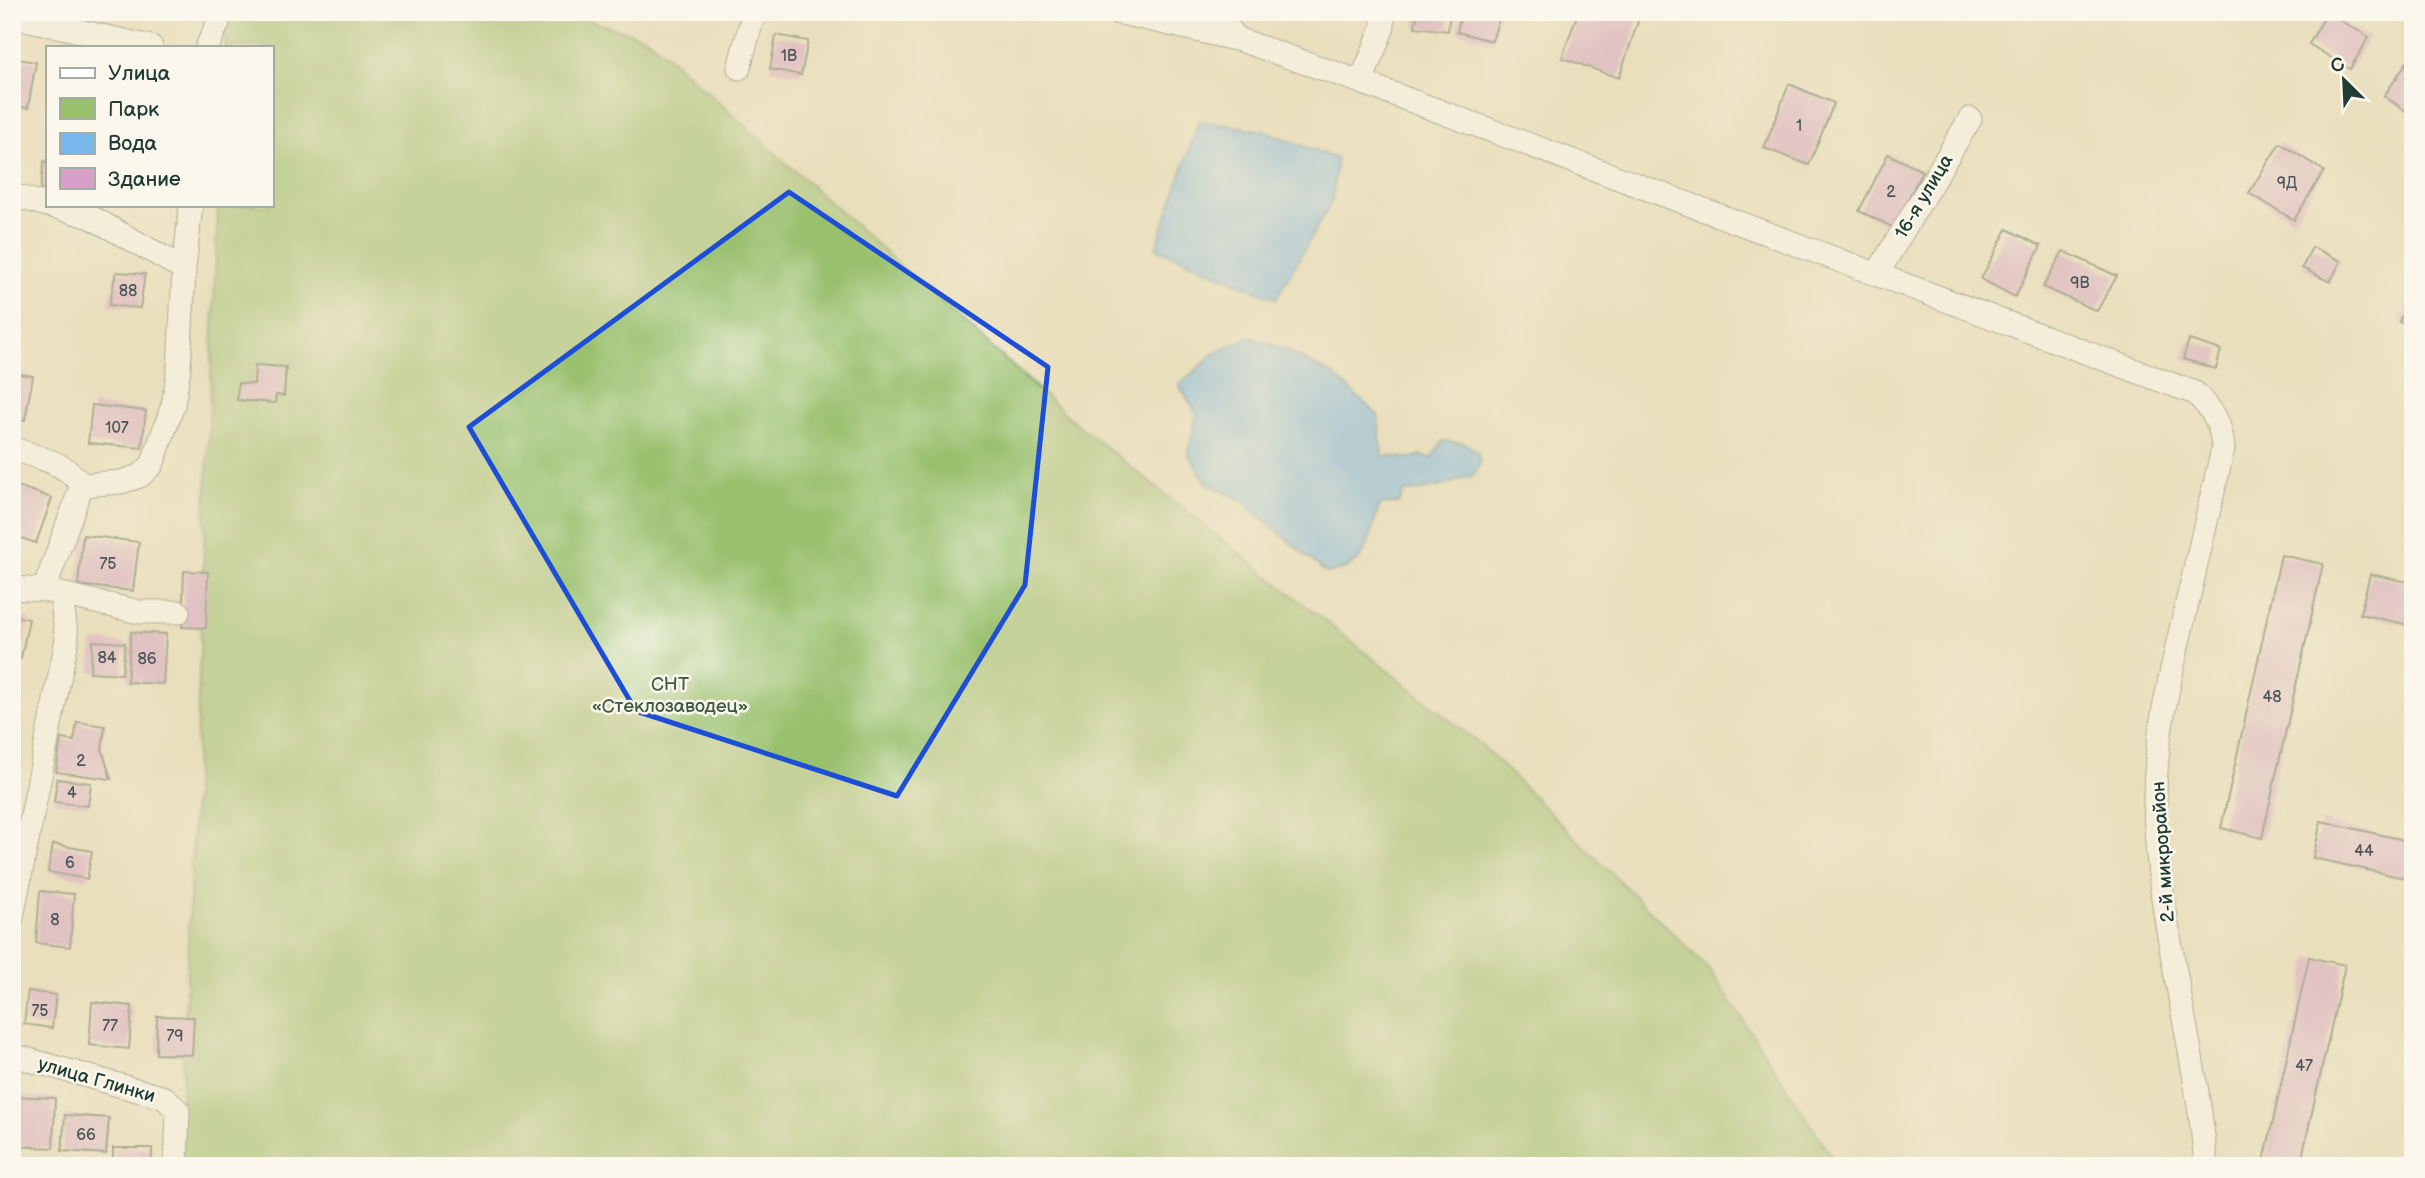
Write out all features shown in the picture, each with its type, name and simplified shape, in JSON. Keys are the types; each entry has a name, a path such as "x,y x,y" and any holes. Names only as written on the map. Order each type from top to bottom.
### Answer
{"street":[{"path":"207,46 220,12"},
{"path":"739,68 754,12"},
{"path":"1118,12 1240,40 1361,82 1877,274"},
{"path":"1212,12 1240,40"},
{"path":"1361,82 1383,27 1382,12"},
{"path":"12,16 147,46"},
{"name":"16-я улица","path":"1877,274 1970,119"},
{"path":"12,194 46,204"},
{"path":"52,206 91,217 184,269"},
{"path":"82,485 121,482 140,476 152,465 173,405 179,368 184,269 191,206"},
{"name":"2-й микрорайон","path":"1877,274 2195,393 2216,416 2222,432 2223,449 2160,722 2155,798 2162,888 2175,975 2202,1110 2206,1166"},
{"path":"12,448 62,466 82,485"},
{"path":"12,917 67,639 52,593 82,485"},
{"path":"12,588 52,593 139,612 178,611"},
{"name":"улица Глинки","path":"12,1055 165,1098 178,1111 176,1166"}],"highlighted area":[{"path":"789,192 1048,367 1025,585 897,796 636,711 469,427"}],"green space":[{"name":"СНТ «Стеклозаводец»","path":"226,12 563,12 647,38 1079,426 1479,743 1710,970 1838,1166 179,1166 218,206 273,206 273,46 225,46"}],"water":[{"path":"1199,121 1265,131 1337,159 1332,201 1276,299 1156,248"},
{"path":"1250,337 1285,350 1333,375 1378,415 1382,456 1406,458 1420,455 1431,459 1443,441 1464,443 1478,452 1480,464 1473,476 1435,488 1404,492 1399,503 1380,505 1369,541 1360,558 1341,570 1326,573 1244,502 1207,483 1188,453 1197,414 1179,385 1216,352"}],"building":[{"path":"803,12 824,12 823,17"},
{"path":"1417,12 1450,12 1448,31 1415,27"},
{"path":"1461,12 1501,12 1492,41 1457,32"},
{"path":"1578,12 1641,12 1619,78 1562,58"},
{"path":"2242,12 2265,12 2260,22"},
{"path":"2327,13 2369,37 2350,69 2309,44"},
{"path":"776,35 808,41 801,75 770,69"},
{"path":"12,58 36,62 28,108 12,106"},
{"path":"2407,62 2413,66 2413,116 2384,96"},
{"path":"1789,84 1834,103 1809,165 1764,148"},
{"path":"2280,143 2324,171 2294,220 2249,193"},
{"path":"1888,154 1922,171 1894,228 1859,211"},
{"path":"44,161 46,193 40,192"},
{"path":"2007,229 2041,246 2015,297 1981,279"},
{"path":"2312,247 2341,261 2330,282 2302,268"},
{"path":"2063,251 2117,276 2097,311 2043,287"},
{"path":"116,272 145,274 140,308 109,305"},
{"path":"2413,288 2413,327 2399,322"},
{"path":"2189,340 2221,350 2216,369 2183,359"},
{"path":"255,365 286,367 284,396 276,395 275,403 237,400 238,383 254,384"},
{"path":"12,373 33,376 25,420 12,418"},
{"path":"92,405 146,411 142,448 88,443"},
{"path":"12,484 52,498 36,543 12,535"},
{"path":"83,535 139,542 133,591 78,585"},
{"path":"2281,555 2323,564 2262,838 2221,828"},
{"path":"184,571 208,572 206,628 182,627"},
{"path":"2370,574 2413,583 2413,626 2360,614"},
{"path":"12,616 29,619 21,658 12,657"},
{"path":"131,632 166,634 163,684 127,682"},
{"path":"93,641 125,643 122,674 90,672"},
{"path":"12,712 20,713 15,748 12,747"},
{"path":"77,722 105,726 102,749 111,779 56,772 61,739 74,741"},
{"path":"57,779 91,783 88,806 54,802"},
{"path":"2321,821 2413,842 2413,880 2313,858"},
{"path":"53,844 92,851 87,879 48,872"},
{"path":"40,891 74,894 70,947 36,943"},
{"path":"2309,957 2345,965 2300,1166 2263,1166"},
{"path":"28,991 56,995 52,1028 24,1024"},
{"path":"92,1002 132,1006 129,1049 89,1045"},
{"path":"157,1016 194,1017 192,1055 156,1054"},
{"path":"12,1096 55,1098 53,1148 12,1146"},
{"path":"65,1115 109,1118 106,1154 62,1151"},
{"path":"113,1148 152,1148 152,1166 113,1166"}]}
